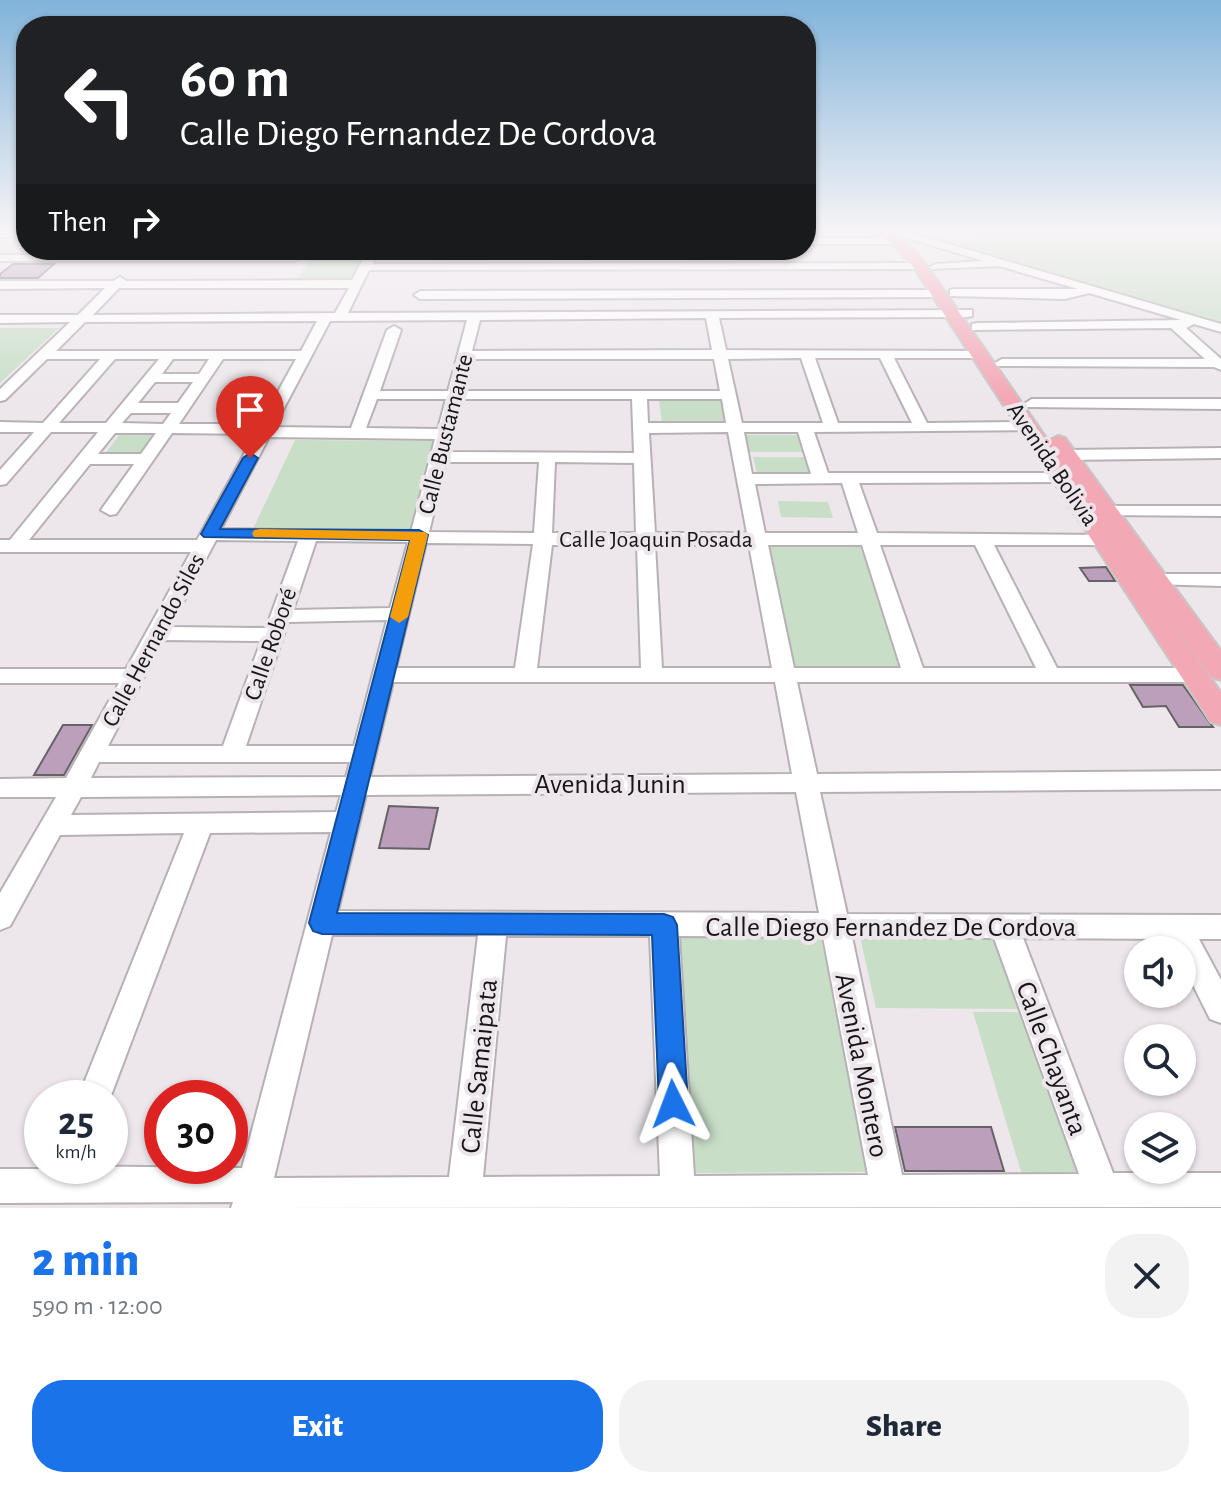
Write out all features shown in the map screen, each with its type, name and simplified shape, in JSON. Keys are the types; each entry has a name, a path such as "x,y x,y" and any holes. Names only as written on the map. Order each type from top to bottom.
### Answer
{"main road":[{"name":"Avenida Bolivia","path":"941,286 1002,363 1029,416"},
{"name":"Avenida Bolivia","path":"965,318 978,354 1029,416 1064,466 1103,539 1213,668"},
{"name":"Avenida Bolivia","path":"1064,466 1107,511 1213,668 1221,715"}],"street":[{"path":"0,397 115,286"},
{"name":"Calle Hernando Siles","path":"0,918 74,787 305,355 354,286"},
{"path":"411,317 423,286"},
{"path":"524,316 529,286"},
{"path":"731,286 738,315"},
{"path":"1065,286 1182,325 1220,364"},
{"path":"1070,286 1221,331"},
{"path":"420,295 1065,295 1083,292"},
{"name":"Avenida Montero","path":"712,315 890,1200"},
{"path":"327,322 394,330 524,316 738,315 1182,325 1221,331"},
{"path":"0,319 327,322 411,317 473,323"},
{"name":"Calle Bustamante","path":"252,1196 473,323"},
{"path":"357,433 394,330"},
{"path":"7,546 86,459 170,354"},
{"path":"110,510 220,354"},
{"path":"464,355 978,354"},
{"path":"45,355 305,355"},
{"path":"0,480 111,355"},
{"path":"807,355 832,427"},
{"path":"885,355 922,427"},
{"path":"1002,363 1220,364"},
{"path":"150,378 203,378"},
{"path":"371,395 728,395"},
{"path":"639,395 652,676"},
{"path":"639,428 922,427 1029,416 1221,404"},
{"path":"126,408 182,408"},
{"path":"0,427 444,434"},
{"path":"804,427 821,478"},
{"path":"744,479 849,478 1064,466 1221,453"},
{"path":"439,457 641,458"},
{"path":"525,675 543,539 547,457"},
{"path":"86,459 146,459"},
{"path":"849,478 915,676"},
{"path":"1107,511 1221,511"},
{"name":"Calle Joaquin Posada","path":"7,546 309,535 543,539 1103,539"},
{"name":"Calle Roboré","path":"232,753 309,535"},
{"path":"982,539 1050,675"},
{"path":"1156,580 1221,580"},
{"path":"156,633 400,614"},
{"path":"384,675 1050,675 1213,668"},
{"path":"0,676 133,676"},
{"path":"91,754 364,754"},
{"name":"Avenida Junin","path":"0,788 1221,780"},
{"path":"101,1080 201,822"},
{"path":"52,825 347,822"},
{"name":"Calle Diego Fernandez De Cordova","path":"322,923 1221,927"},
{"name":"Calle Samaipata","path":"464,1202 493,924"},
{"path":"664,925 679,1201"},
{"name":"Calle Chayanta","path":"1004,926 1102,1190"},
{"path":"1178,927 1221,1009"},
{"path":"0,1186 24,1182"},
{"path":"128,1183 252,1196 464,1202 1050,1200 1102,1190 1221,1190"}],"green space":[{"path":"1096,286 1221,286 1221,323"},
{"path":"0,328 59,328 0,383"},
{"path":"659,399 726,400 732,424 662,424"},
{"path":"122,431 156,431 139,454 104,455"},
{"path":"744,435 802,435 808,452 748,452"},
{"path":"295,440 446,441 421,530 252,531"},
{"path":"753,457 805,457 810,474 757,474"},
{"path":"778,501 828,502 833,518 781,517"},
{"path":"767,544 861,544 904,671 794,670"},
{"path":"820,934 868,1172 688,1173 672,935"},
{"path":"860,937 996,938 1021,1009 876,1008"},
{"path":"973,1012 1027,1012 1084,1175 1022,1175"}],"building":[{"path":"1106,567 1115,581 1089,581 1080,568"},
{"path":"1130,685 1183,685 1213,727 1179,727 1166,706 1143,707"},
{"path":"63,725 92,725 64,775 34,775"},
{"path":"389,806 438,808 429,849 379,848"},
{"path":"895,1127 991,1127 1004,1171 905,1171"}],"slow traffic":[{"path":"260,534 419,535 399,617"}],"route":[{"path":"250,458 209,534 419,535 322,923 664,925 673,1104"}]}
